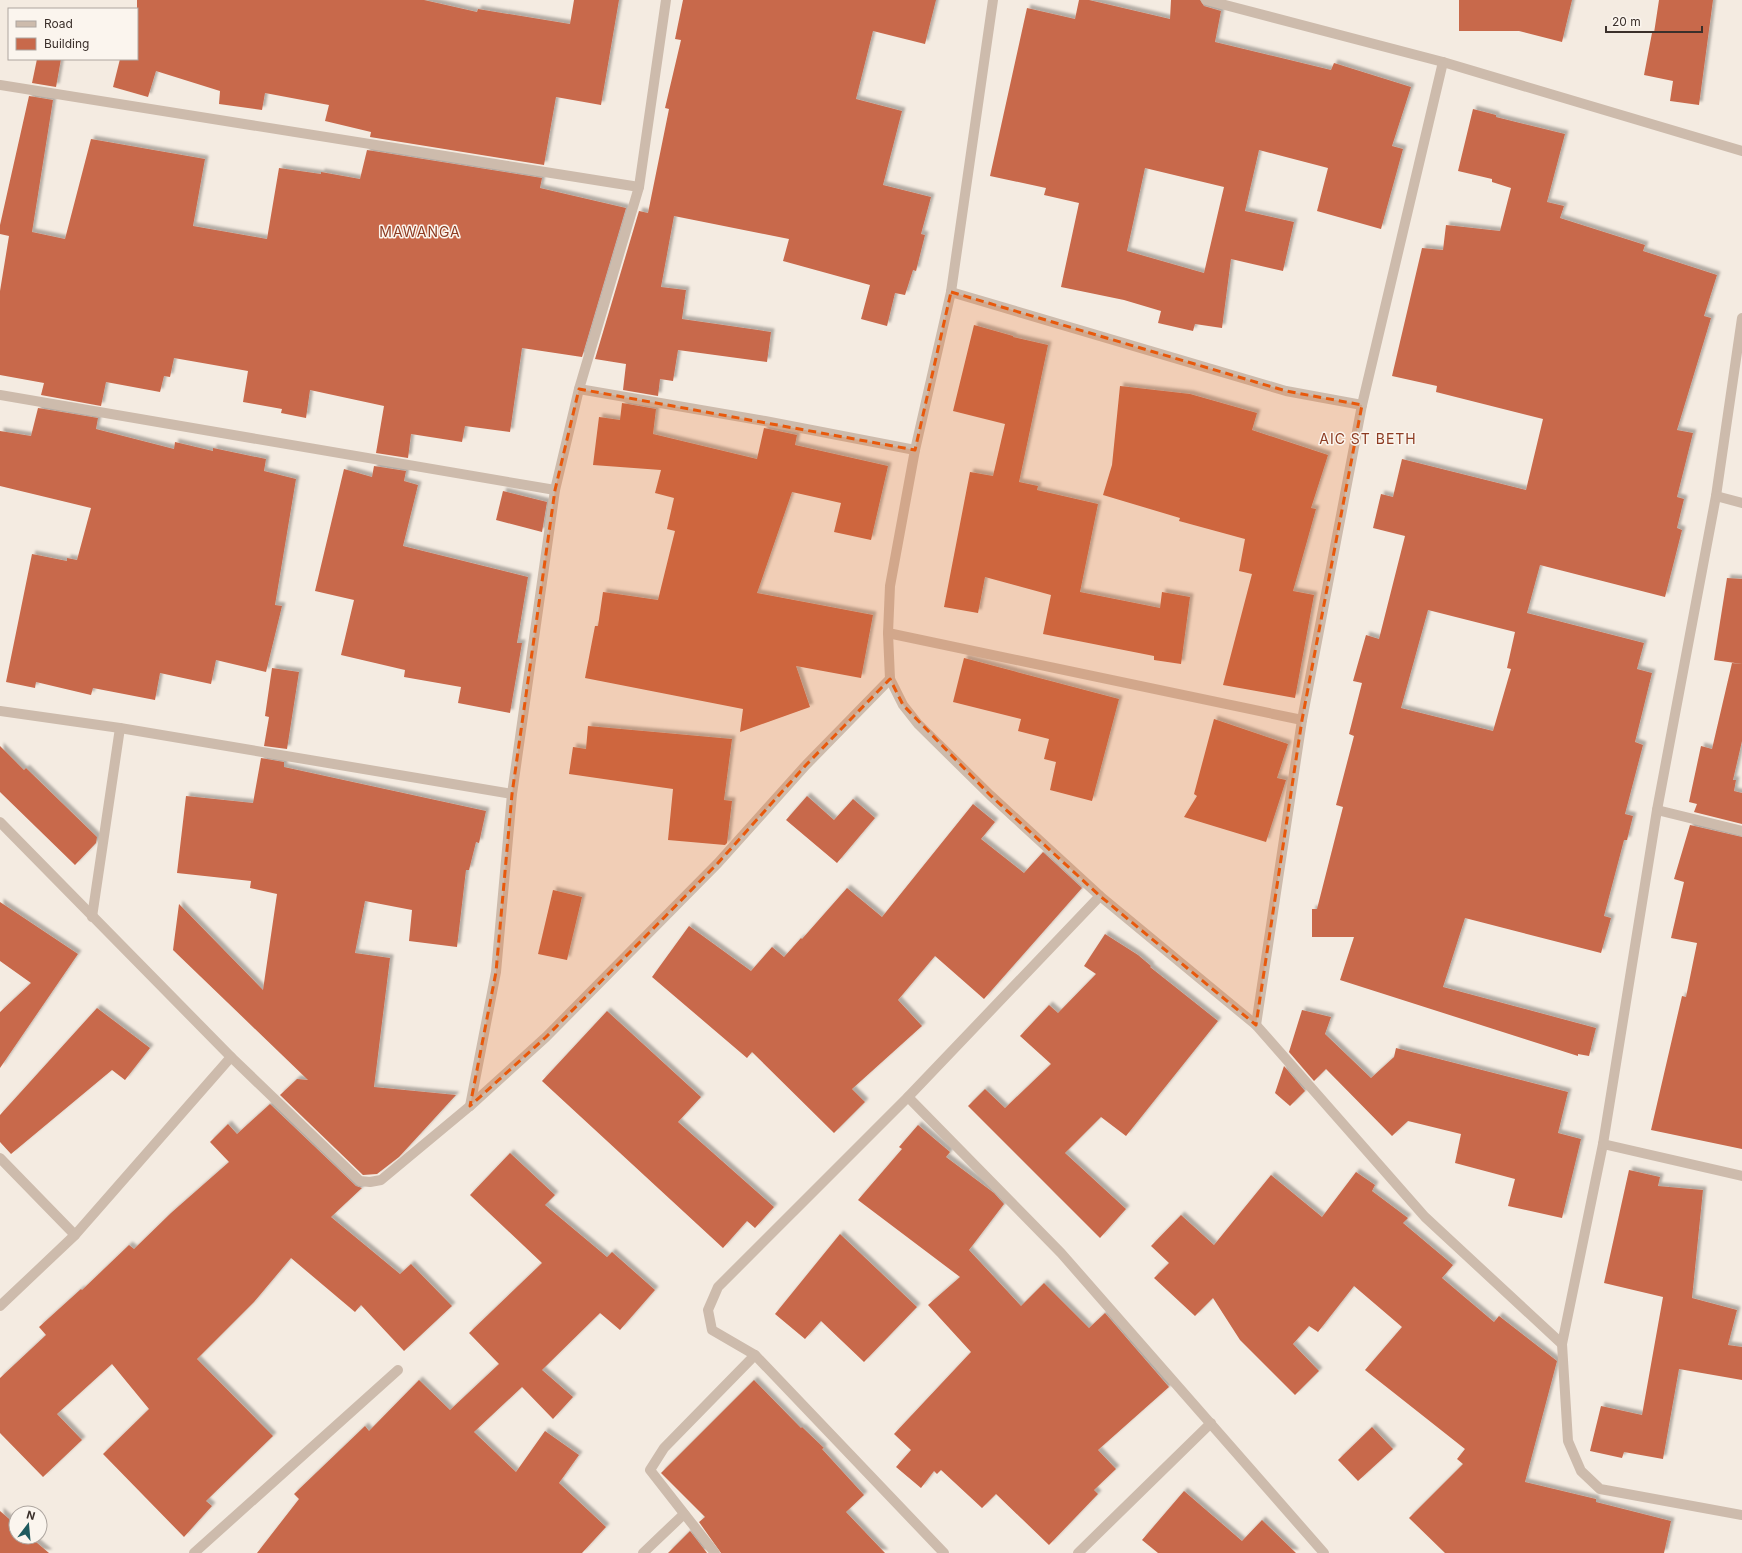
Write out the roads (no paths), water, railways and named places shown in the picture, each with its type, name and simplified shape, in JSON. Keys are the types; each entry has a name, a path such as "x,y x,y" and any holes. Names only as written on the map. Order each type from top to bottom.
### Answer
{"street":[{"path":"470,1106 496,972 512,794 555,490 579,389 639,187 666,0"},
{"path":"993,0 951,292 915,450 890,586 888,633 890,679 903,705 918,724 990,795 1100,896 1256,1025 1425,1217 1562,1344"},
{"path":"1206,0 1443,62 1742,151"},
{"path":"1256,1025 1302,720 1362,406 1443,62"},
{"path":"0,85 639,187"},
{"path":"951,292 1286,391 1362,406"},
{"path":"1742,318 1716,496 1657,810 1603,1144 1562,1344 1568,1441 1581,1471 1600,1489 1742,1515"},
{"path":"579,389 765,421 915,450"},
{"path":"0,395 555,490"},
{"path":"1716,496 1742,503"},
{"path":"888,633 1302,720"},
{"path":"0,822 231,1057 360,1181 370,1182 381,1180 470,1106 546,1037 718,863 806,765 890,679"},
{"path":"0,711 120,728 512,794"},
{"path":"92,917 120,728"},
{"path":"1657,810 1742,831"},
{"path":"944,1553 755,1355 712,1330 708,1310 718,1287 908,1097 1100,896"},
{"path":"0,1306 75,1235 231,1057"},
{"path":"908,1097 1061,1253 1324,1553"},
{"path":"1603,1144 1742,1176"},
{"path":"0,1158 75,1235"},
{"path":"715,1553 650,1470 664,1448 755,1355"},
{"path":"194,1553 398,1370"},
{"path":"1078,1553 1211,1423"},
{"path":"643,1553 684,1514"}],"district":[{"name":"MAWANGA","path":"420,232"},
{"name":"AIC ST BETH","path":"1368,439"}]}
